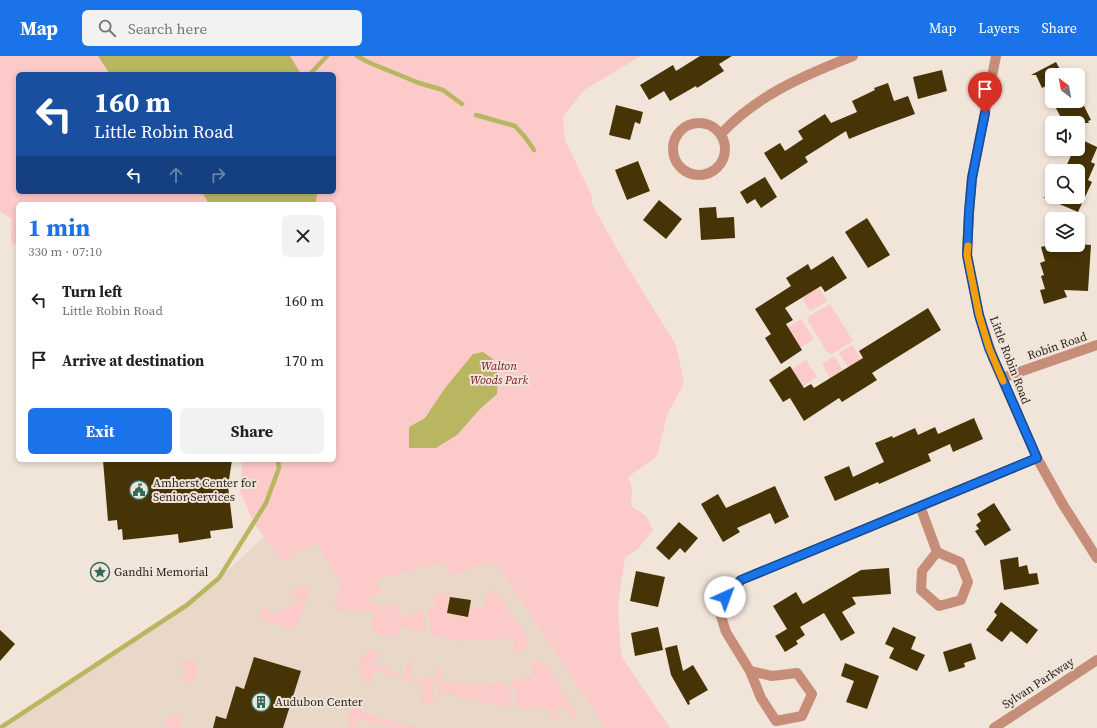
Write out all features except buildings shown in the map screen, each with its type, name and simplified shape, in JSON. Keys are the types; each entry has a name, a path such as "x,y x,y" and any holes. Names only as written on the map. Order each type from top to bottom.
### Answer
{"street":[{"path":"721,134 745,111 769,95 820,69 853,56"},
{"name":"Little Robin Road","path":"996,56 972,178 969,212 967,255 979,315 989,348 1037,458 1062,502 1097,558"},
{"path":"701,123 709,125 721,134 725,144 726,153 718,168 711,173 702,176 686,172 679,166 673,150 674,141 684,128 692,124 701,123"},
{"name":"Robin Road","path":"1002,378 1097,346"},
{"path":"750,671 772,676 797,672 812,694 802,716 776,721 761,698 750,671 726,632 720,613 725,597 741,580 1037,458"},
{"path":"920,506 937,552 960,562 968,582 961,600 939,606 921,590 922,571 937,552"},
{"name":"Sylvan Parkway","path":"994,728 1097,660"}],"shaded area":[{"path":"98,56 290,56 300,72 109,72"},
{"path":"203,194 317,194 316,202 208,202"},
{"path":"483,352 494,360 498,377 497,394 479,410 457,435 436,448 409,448 409,427 425,418 445,388 473,354"},
{"path":"308,497 489,552 606,728 0,728 187,605"}],"green space":[{"name":"Walton Woods Park","path":"0,56 641,56 584,90 563,117 565,140 592,196 592,204 619,253 676,345 684,383 667,415 657,456 628,477 632,488 631,506 646,516 653,530 638,549 625,557 618,605 621,656 670,728 606,728 497,564 488,564 450,575 446,562 377,579 381,592 365,600 382,606 393,603 396,604 399,617 424,611 424,621 427,634 401,626 397,638 376,635 371,624 376,611 347,611 334,607 341,583 316,542 283,562 254,523 240,492 242,462 336,462 336,202 16,202 16,245 11,241 12,219 0,211"},
{"path":"819,288 827,301 810,311 802,298"},
{"path":"830,304 853,341 832,354 827,352 808,321 809,316"},
{"path":"801,319 814,339 800,347 788,327"},
{"path":"852,345 861,359 848,367 839,353"},
{"path":"834,356 843,370 830,378 822,364"},
{"path":"806,360 817,377 803,386 792,369"},
{"path":"300,586 307,588 308,593 297,626 284,626 263,619 261,614 262,610 266,607 272,617 298,601 292,591"},
{"path":"495,589 529,641 528,646 524,650 514,652 513,638 459,641 432,635 427,610 436,608 433,596 439,593 448,594 450,597 447,613 468,617 470,607 483,609 487,592"},
{"path":"373,650 380,651 375,665 404,675 409,660 414,662 410,677 425,682 428,676 433,677 433,705 420,701 424,686 375,670 370,684 364,681 358,669 362,655"},
{"path":"188,659 193,660 197,666 194,680 186,682 182,675 187,672 180,662"},
{"path":"540,661 544,663 577,716 572,719 570,717 569,708 557,709 558,721 551,721 552,709 516,708 515,691 509,681 533,676 531,665"},
{"path":"436,666 440,667 441,670 440,682 478,685 503,682 511,693 512,707 465,699 443,692 440,700 435,670"},
{"path":"357,697 364,698 365,700 361,712 415,728 389,728 359,719 356,728 350,728 347,720"},
{"path":"177,714 182,720 180,728 170,728 166,721 167,718"}],"waterway":[{"path":"312,72 327,56"},
{"path":"357,56 370,63 419,83 443,90 462,104"},
{"path":"476,115 515,126 534,150"},
{"path":"0,728 187,605 219,578 266,503 279,468 278,462"}],"slow traffic":[{"path":"968,246 967,255 979,315 989,348 1003,381"}],"place":[{"name":"Amherst Center for Senior Services","path":"139,490"},
{"name":"Gandhi Memorial","path":"100,572"},
{"name":"Audubon Center","path":"261,702"}],"route":[{"path":"725,597 741,580 1037,458 989,348 979,315 967,255 972,178 985,113"}]}
